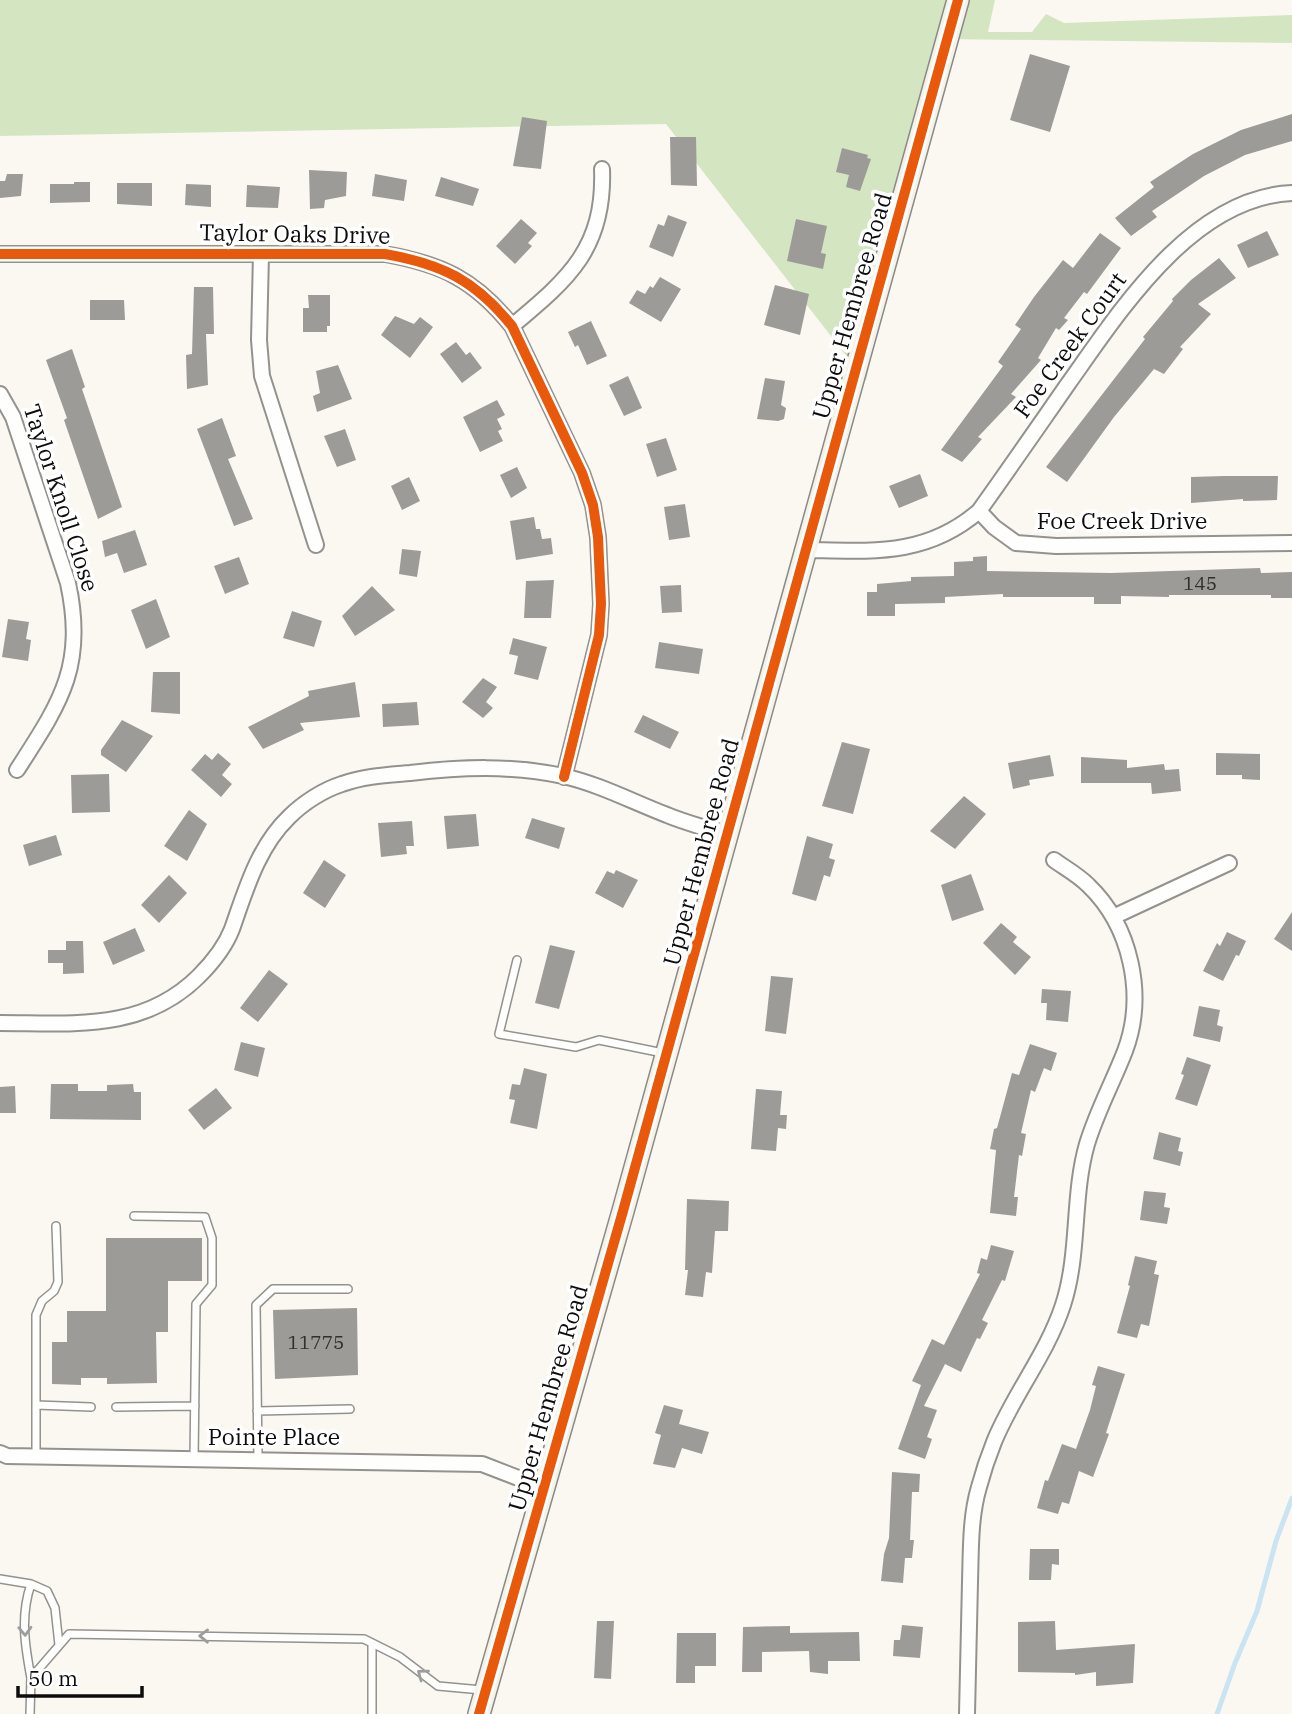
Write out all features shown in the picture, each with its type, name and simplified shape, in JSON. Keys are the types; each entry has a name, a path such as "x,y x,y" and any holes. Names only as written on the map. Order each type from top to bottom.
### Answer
{"street":[{"name":"Upper Hembree Road","path":"479,1714 667,1054 958,0"},
{"path":"512,326 560,286 582,258 601,207 603,169"},
{"name":"Foe Creek Court","path":"979,511 1130,297 1180,244 1225,214 1257,199 1292,193"},
{"name":"Taylor Oaks Drive","path":"0,254 385,254 421,261 446,270 468,283 498,309 512,326 582,473 593,505 598,537 601,604 599,635 564,777"},
{"path":"261,254 259,340 262,376 316,545"},
{"name":"Taylor Knoll Close","path":"0,394 17,430 68,583 74,611 75,640 68,679 54,713 17,770"},
{"path":"806,550 872,552 908,547 943,537 979,511"},
{"name":"Foe Creek Drive","path":"979,511 994,527 1016,542 1056,546 1292,543"},
{"path":"0,1023 97,1022 126,1018 153,1009 186,990 212,963 230,934 255,866 267,843 289,816 320,793 365,777 460,768 512,768 564,777 602,788 670,816 727,835"},
{"path":"967,1714 971,1538 978,1490 994,1441 1063,1305 1072,1269 1087,1146 1097,1114 1126,1049 1133,1023 1133,968 1113,917 1088,885 1054,860"},
{"path":"1113,917 1229,863"},
{"name":"Pointe Place","path":"0,1453 7,1456 36,1457 194,1460 258,1458 482,1464 544,1488"}],"lane":[{"path":"517,960 499,1034 576,1047 599,1041 667,1054"},
{"path":"134,1216 205,1217 212,1238 212,1285 196,1304 194,1460"},
{"path":"36,1457 37,1315 42,1301 54,1291 58,1282 56,1226"},
{"path":"258,1458 257,1305 273,1289 348,1289"},
{"path":"36,1405 91,1407"},
{"path":"116,1407 195,1406"},
{"path":"257,1410 350,1409"},
{"path":"0,1579 31,1584 47,1591 52,1597 59,1645"},
{"path":"30,1714 31,1678 24,1634 26,1599 31,1584"},
{"path":"31,1678 69,1634 364,1639 400,1657 438,1686 486,1690"},
{"path":"372,1643 372,1714"}],"green space":[{"path":"0,0 995,0 988,32 1032,32 1046,14 1064,23 1292,15 1292,43 941,39 866,381 666,124 0,136"}],"building":[{"path":"1030,54 1070,66 1050,132 1010,120"},
{"path":"1292,114 1292,141 1245,155 1204,176 1152,211 1157,217 1131,236 1115,218 1154,187 1150,182 1193,154 1241,130"},
{"path":"522,117 547,121 541,169 513,166"},
{"path":"670,137 696,137 697,186 671,185"},
{"path":"842,148 868,155 867,158 871,159 860,191 846,187 849,175 836,172"},
{"path":"309,170 347,172 346,196 325,200 324,208 310,209"},
{"path":"7,174 23,174 21,196 0,198 0,181 5,181"},
{"path":"375,174 407,180 404,201 372,196"},
{"path":"441,177 479,189 473,206 435,196"},
{"path":"90,182 90,202 50,203 50,184"},
{"path":"117,183 152,183 152,206 117,204"},
{"path":"186,184 211,185 211,207 185,205"},
{"path":"247,185 280,187 278,208 246,207"},
{"path":"668,215 687,222 673,257 649,247 658,224 664,226"},
{"path":"521,219 537,233 528,243 532,246 515,264 496,246"},
{"path":"796,219 827,226 821,253 826,254 823,269 787,261"},
{"path":"1267,231 1279,255 1248,268 1237,245"},
{"path":"1100,233 1121,248 1087,294 1084,292 1064,318 1068,320 1059,330 1056,328 1038,358 1041,360 1011,394 1016,397 978,437 982,439 962,462 941,450 1003,366 998,362 1021,329 1015,325 1034,297 1063,260 1073,268"},
{"path":"1219,258 1236,278 1198,304 1211,314 1180,347 1183,349 1164,374 1154,369 1114,417 1067,482 1046,467 1145,339 1143,337 1172,299"},
{"path":"660,277 681,289 661,322 629,303 637,290 645,294"},
{"path":"775,285 809,294 800,335 764,325"},
{"path":"194,287 213,287 214,334 206,334 208,385 187,389 186,355 192,354"},
{"path":"308,295 330,295 330,326 327,326 327,332 303,332 303,308 309,308"},
{"path":"90,300 124,300 125,320 90,320"},
{"path":"395,316 414,324 420,317 433,327 410,358 381,335"},
{"path":"591,321 607,356 587,365 578,345 575,347 568,332"},
{"path":"456,342 466,355 470,352 482,368 462,383 440,354"},
{"path":"72,349 85,387 82,389 122,507 98,519 46,360"},
{"path":"338,365 352,399 317,412 313,396 320,393 316,371"},
{"path":"628,376 642,408 624,416 609,385"},
{"path":"765,378 785,381 781,405 786,408 784,419 757,419"},
{"path":"497,400 505,415 497,419 502,429 498,431 503,441 480,452 463,417"},
{"path":"222,418 236,456 228,459 253,519 234,526 197,429"},
{"path":"345,429 356,460 337,467 324,436"},
{"path":"666,438 677,470 657,477 646,444"},
{"path":"517,467 527,488 511,498 500,475"},
{"path":"920,474 928,496 899,508 889,486"},
{"path":"1278,476 1277,500 1243,499 1191,503 1191,477"},
{"path":"409,477 420,501 402,510 391,486"},
{"path":"685,504 690,537 669,540 664,507"},
{"path":"534,517 536,529 540,529 542,539 551,538 553,554 516,560 510,521"},
{"path":"135,530 147,565 124,573 117,553 105,557 102,541"},
{"path":"402,549 421,551 417,577 399,574"},
{"path":"987,556 987,571 1111,573 1260,568 1261,573 1292,572 1292,598 1271,598 1271,595 1121,596 1121,604 1094,604 1094,597 1003,597 1003,594 945,597 945,603 895,604 895,616 867,616 867,592 877,592 877,584 911,581 911,577 954,576 954,562 973,561 973,557"},
{"path":"239,557 249,584 225,594 214,566"},
{"path":"554,580 551,618 524,618 526,581"},
{"path":"681,585 682,612 662,613 660,586"},
{"path":"372,586 395,610 355,636 342,616"},
{"path":"156,599 170,637 146,649 131,610"},
{"path":"292,611 322,621 314,647 283,638"},
{"path":"8,619 29,622 26,639 31,640 28,661 2,657"},
{"path":"513,638 547,647 538,680 514,674 518,656 509,654"},
{"path":"659,642 703,649 699,674 655,668"},
{"path":"153,672 180,672 180,714 151,712"},
{"path":"483,678 497,687 486,702 493,708 483,718 462,702"},
{"path":"355,682 360,717 300,723 304,730 263,749 248,727 309,696 308,691"},
{"path":"417,702 419,725 383,727 382,704"},
{"path":"643,715 679,732 670,749 634,732"},
{"path":"122,720 153,736 126,772 101,755 101,750"},
{"path":"842,742 870,749 853,814 822,806"},
{"path":"218,753 231,764 222,775 232,784 221,797 191,770 205,754 212,760"},
{"path":"1216,753 1260,754 1260,780 1242,779 1242,775 1216,775"},
{"path":"1050,755 1054,776 1029,780 1030,785 1013,789 1008,763"},
{"path":"1081,757 1127,760 1127,768 1164,764 1165,770 1179,769 1181,791 1152,794 1151,783 1081,783"},
{"path":"109,774 110,812 72,813 71,775"},
{"path":"964,796 986,814 955,849 930,831"},
{"path":"189,810 207,824 187,861 164,846"},
{"path":"476,814 479,846 447,849 444,816"},
{"path":"532,818 565,828 559,849 525,838"},
{"path":"412,821 414,846 406,846 407,854 381,857 378,823"},
{"path":"56,835 62,855 29,866 23,845"},
{"path":"807,836 833,844 829,858 835,860 830,877 824,875 816,901 792,894"},
{"path":"324,860 346,875 325,908 303,893"},
{"path":"616,870 638,880 623,908 595,893 607,871 614,874"},
{"path":"971,874 984,910 952,921 941,885"},
{"path":"169,875 187,893 159,923 141,905"},
{"path":"1292,912 1292,951 1274,939"},
{"path":"1001,923 1017,937 1013,942 1031,957 1015,975 983,943"},
{"path":"135,928 145,951 113,965 103,942"},
{"path":"1227,932 1246,941 1223,981 1203,971 1217,943 1220,946"},
{"path":"66,941 83,941 84,973 63,974 63,963 48,963 48,950 66,950"},
{"path":"550,945 575,951 559,1009 535,1003"},
{"path":"269,970 288,984 258,1022 240,1008"},
{"path":"771,976 793,978 786,1034 765,1031"},
{"path":"1042,989 1071,991 1068,1022 1046,1020 1047,1003 1041,1003"},
{"path":"1199,1006 1220,1010 1217,1025 1223,1027 1220,1042 1193,1036"},
{"path":"241,1042 265,1048 258,1077 234,1070"},
{"path":"1030,1044 1057,1053 1051,1071 1044,1068 1035,1092 1031,1090 1021,1133 1026,1134 1022,1156 1019,1155 1014,1197 1018,1197 1016,1216 990,1213 996,1150 990,1149 994,1129 997,1128 1012,1073 1019,1075"},
{"path":"1187,1057 1211,1065 1197,1106 1175,1099"},
{"path":"524,1068 547,1074 537,1129 510,1123 515,1100 509,1099 512,1084 520,1085"},
{"path":"51,1084 78,1084 78,1091 107,1091 107,1085 133,1084 134,1092 141,1092 141,1120 50,1119"},
{"path":"15,1086 16,1113 0,1113 0,1087"},
{"path":"216,1088 232,1108 204,1130 188,1110"},
{"path":"756,1089 782,1091 780,1115 787,1115 786,1129 778,1128 776,1151 751,1149"},
{"path":"1159,1132 1181,1138 1178,1151 1183,1152 1180,1166 1153,1159"},
{"path":"1144,1191 1166,1193 1164,1207 1170,1208 1167,1224 1140,1220"},
{"path":"687,1199 729,1201 728,1231 715,1231 712,1273 706,1272 703,1297 685,1295 688,1270 685,1270"},
{"path":"106,1238 202,1238 202,1281 168,1281 168,1332 156,1332 157,1383 107,1384 107,1378 81,1378 81,1385 52,1384 52,1342 67,1342 67,1311 106,1311"},
{"path":"991,1245 1014,1251 1005,1281 1002,1280 982,1320 988,1323 980,1339 977,1338 961,1372 945,1364 924,1406 937,1410 927,1437 932,1439 925,1459 898,1449 921,1385 912,1381 932,1339 944,1345 980,1274 977,1273 981,1258 987,1260"},
{"path":"1135,1256 1157,1261 1154,1274 1159,1275 1149,1326 1141,1324 1137,1338 1117,1333"},
{"path":"357,1308 358,1375 275,1379 273,1310"},
{"path":"1098,1366 1125,1374 1106,1433 1109,1434 1093,1477 1079,1471 1069,1504 1062,1502 1058,1514 1037,1508 1045,1480 1048,1481 1062,1444 1076,1449 1090,1410 1096,1386 1092,1385"},
{"path":"664,1405 683,1410 679,1424 709,1432 702,1454 682,1448 675,1468 653,1464 661,1435 655,1433"},
{"path":"892,1472 920,1474 919,1492 912,1492 910,1540 914,1540 912,1558 905,1558 903,1583 881,1581 889,1538"},
{"path":"1030,1549 1059,1549 1059,1565 1052,1564 1051,1580 1029,1580"},
{"path":"597,1621 614,1621 611,1679 594,1678"},
{"path":"1055,1621 1056,1650 1135,1644 1133,1683 1096,1686 1096,1672 1075,1675 1018,1672 1018,1622"},
{"path":"902,1625 923,1627 920,1658 893,1656 894,1640 900,1640"},
{"path":"790,1626 790,1633 859,1632 860,1661 828,1661 828,1674 810,1672 809,1651 762,1652 762,1672 742,1672 743,1627"},
{"path":"677,1633 716,1633 716,1666 695,1666 695,1683 676,1683"}],"waterway":[{"path":"1217,1714 1257,1611 1276,1541 1292,1498"}],"cycle path":[{"path":"479,1714 623,1211 958,0"},
{"path":"0,254 385,254 440,269 456,276 485,297 512,326 582,473 593,505 598,537 601,604 599,635 564,777"}]}
